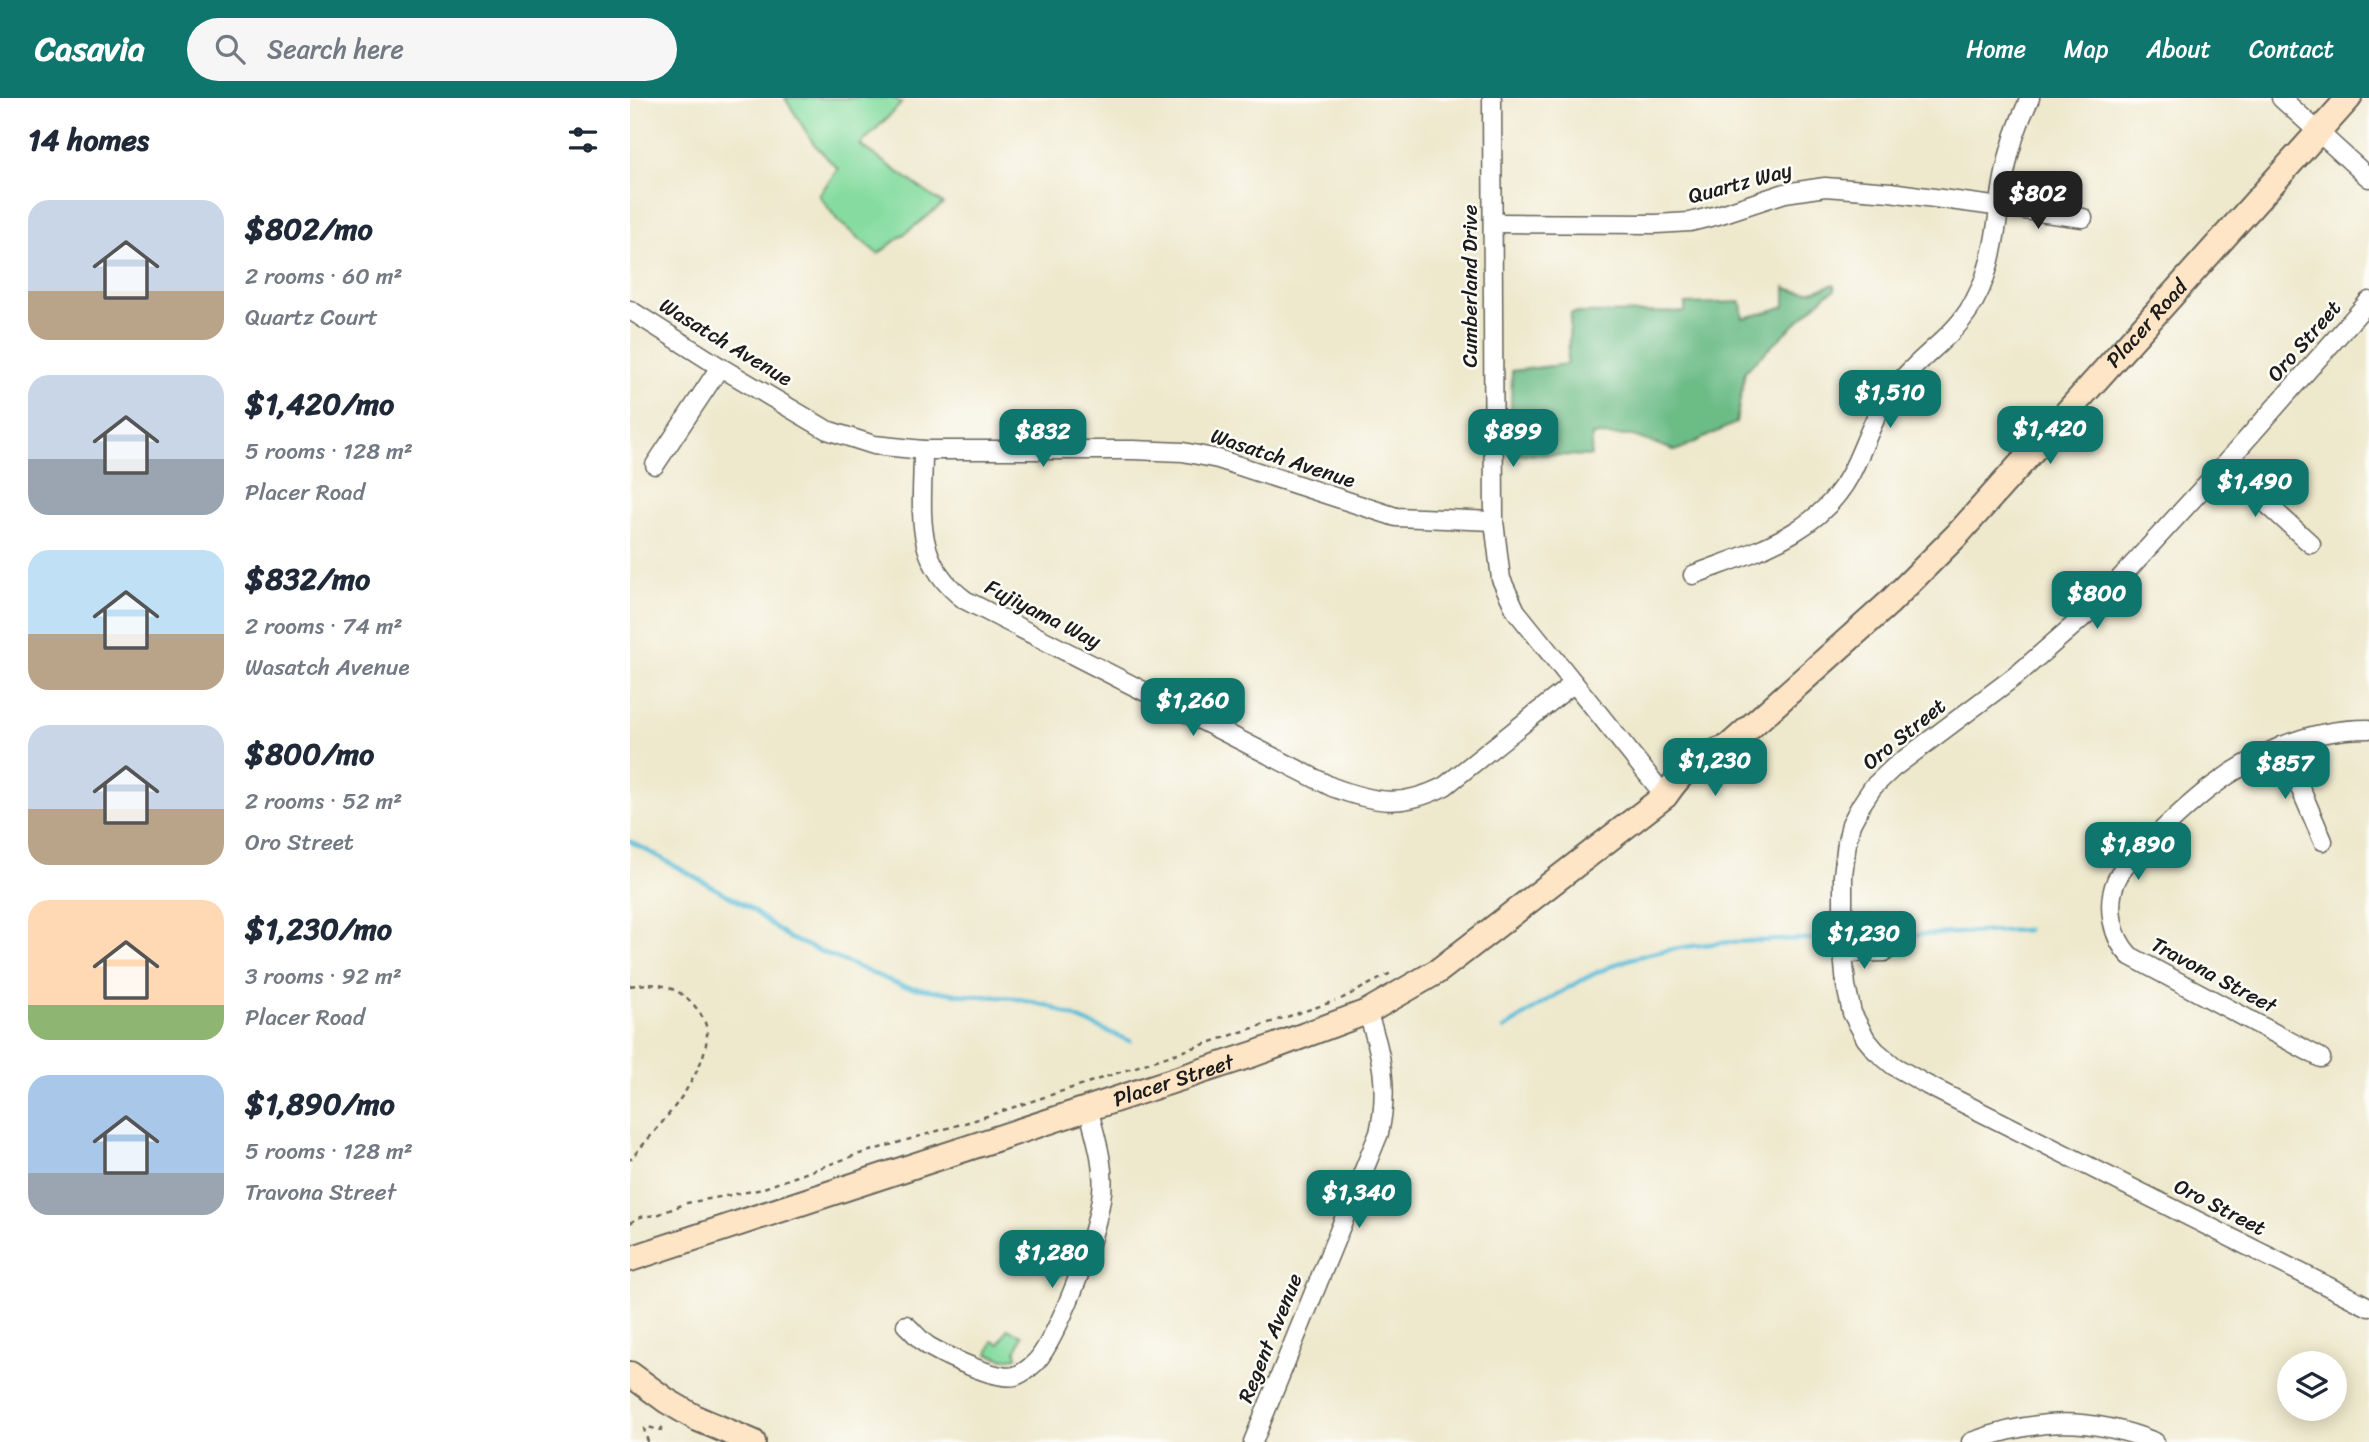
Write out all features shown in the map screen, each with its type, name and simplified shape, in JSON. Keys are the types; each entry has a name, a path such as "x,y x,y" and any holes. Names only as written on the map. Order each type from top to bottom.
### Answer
{"main road":[{"name":"Placer Road","path":"1665,796 1690,789 1714,768 1728,747 1889,603 1941,552 2349,98"},
{"name":"Placer Street","path":"630,1259 1254,1054 1367,1012 1438,971 1665,796"},
{"path":"630,1374 698,1419 753,1442"}],"street":[{"name":"Cumberland Drive","path":"1492,98 1494,521 1499,570 1516,611 1665,796"},
{"path":"1693,575 1772,546 1797,531 1832,502 1852,472 1871,425 1887,396 1954,331 1970,310 1991,260 2008,156 2020,117 2030,98"},
{"path":"2281,98 2369,178"},
{"name":"Quartz Way","path":"1493,223 1690,222 1785,192 1825,187 1890,192 2083,218"},
{"name":"Oro Street","path":"2369,301 2224,465 2075,626 2018,674 1894,768 1866,796 1852,824 1845,851 1843,953 1852,1013 1866,1039 1894,1066 2369,1307"},
{"name":"Wasatch Avenue","path":"630,310 720,367 840,435 874,445 922,450 1184,452 1218,459 1396,517 1494,521"},
{"path":"655,466 720,367"},
{"name":"Fujiyama Way","path":"922,450 924,540 932,565 953,591 965,600 1332,787 1361,798 1396,802 1445,786 1574,683"},
{"path":"2224,465 2311,544"},
{"name":"Travona Street","path":"2321,1058 2138,962 2123,949 2114,931 2114,888 2130,861 2207,788 2225,775 2282,746 2324,733 2369,729"},
{"path":"2282,746 2323,841"},
{"path":"1843,953 1885,951"},
{"name":"Regent Avenue","path":"1253,1442 1379,1133 1385,1104 1383,1066 1367,1012"},
{"path":"906,1325 927,1346 994,1374 1014,1376 1039,1359 1067,1305 1094,1226 1102,1192 1102,1169 1088,1108"},
{"path":"1971,1442 2019,1427 2064,1423 2112,1428 2155,1442"}],"path":[{"path":"630,1223 640,1217 657,1215 687,1203 758,1191 856,1155 975,1120 1341,999 1396,972"},
{"path":"630,986 662,985 682,994 699,1012 707,1032 695,1073 677,1102 630,1160"},
{"path":"648,1442 644,1429 647,1427 661,1430 663,1425"}],"green space":[{"path":"785,98 893,98 902,103 860,145 943,204 878,254 838,221 819,195 838,169 814,144"},
{"path":"1834,284 1835,290 1826,295 1745,371 1736,423 1676,451 1633,436 1592,435 1591,456 1510,454 1512,371 1567,364 1571,313 1685,312 1685,304 1741,302 1743,318 1785,306 1785,287 1803,292"},
{"path":"1054,1248 1068,1255 1061,1275 1031,1264 1036,1250 1051,1256"},
{"path":"1007,1329 1022,1335 1017,1357 1004,1359 988,1354 993,1341 1000,1344"}],"waterway":[{"path":"630,841 747,906 789,938 902,986 964,995 1014,998 1049,1006 1130,1041"},
{"path":"1846,938 2027,930"},
{"path":"1504,1029 1580,981 1613,965 1655,952 1706,944 1837,938"}]}
